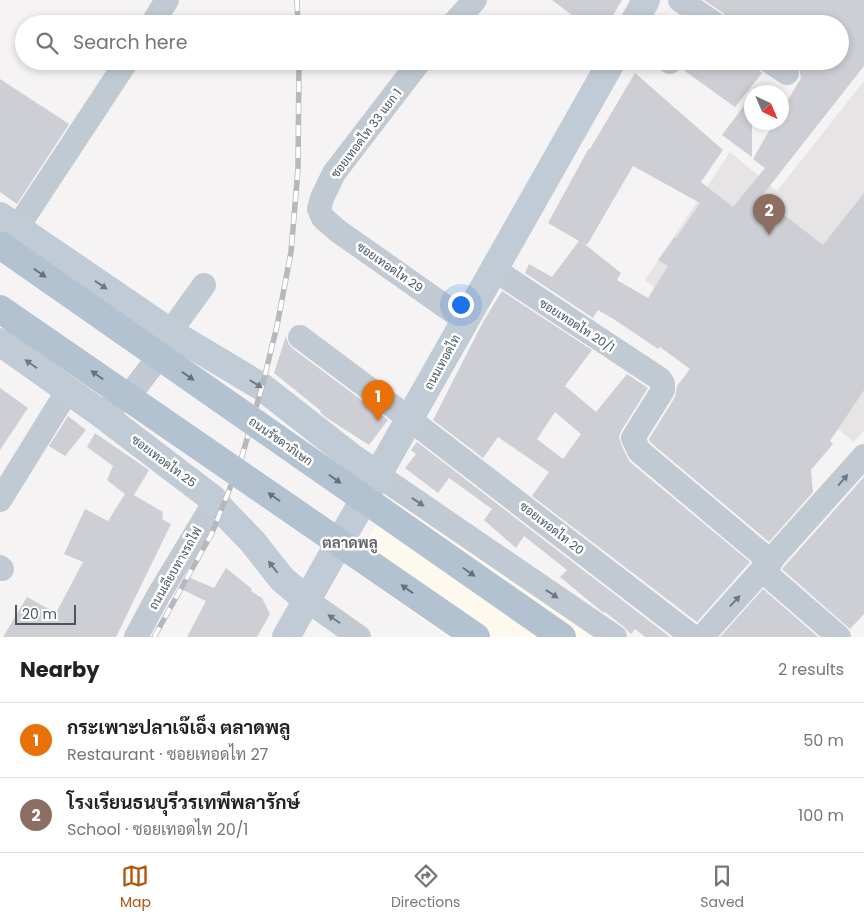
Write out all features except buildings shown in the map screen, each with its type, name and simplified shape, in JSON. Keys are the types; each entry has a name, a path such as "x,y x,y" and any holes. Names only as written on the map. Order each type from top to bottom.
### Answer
{"main road":[{"path":"638,15 646,0"},
{"name":"ถนนเทอดไท","path":"286,637 308,602 607,70"},
{"path":"6,230 262,387 354,459 378,475"},
{"name":"ถนนรัชดาภิเษก","path":"6,230 562,637"},
{"path":"0,308 476,637"},
{"name":"ซอยเทอดไท 25","path":"0,342 100,413 213,499 221,510 252,541 282,579 308,602"}],"street":[{"path":"158,15 167,0"},
{"path":"680,0 696,15"},
{"path":"461,15 473,1"},
{"path":"6,230 121,70"},
{"name":"ซอยเทอดไท 33 แยก 1","path":"319,209 334,173 413,70"},
{"name":"ซอยเทอดไท 29","path":"319,209 323,218 338,231 466,321"},
{"name":"ซอยเทอดไท 20/1","path":"495,270 660,380 664,390 633,438 639,450 767,566"},
{"path":"100,413 119,402 136,388 170,332 204,285"},
{"name":"ซอยเทอดไท 20","path":"300,338 693,637"},
{"path":"0,500 68,390"},
{"path":"702,637 864,456"},
{"path":"378,475 615,637"},
{"name":"ถนนเลียบทางรถไฟ","path":"136,637 158,596 211,508 213,499"},
{"path":"767,566 839,637"},
{"path":"308,602 359,637"}],"shaded area":[{"path":"864,81 864,431 854,442 645,280 730,152 777,191"},
{"name":"ตลาดพลู","path":"398,491 607,637 447,637 350,567"}],"railway":[{"path":"297,0 298,15"},
{"path":"154,637 212,533 240,463 262,387 277,326 291,252 298,169 299,70"}],"place":[{"name":"โรงเรียนธนบุรีวรเทพีพลารักษ์","path":"769,235"},
{"name":"กระเพาะปลาเจ๊เอ็ง ตลาดพลู","path":"378,421"}],"district":[{"name":"ตลาดพลู","path":"350,542"}]}
